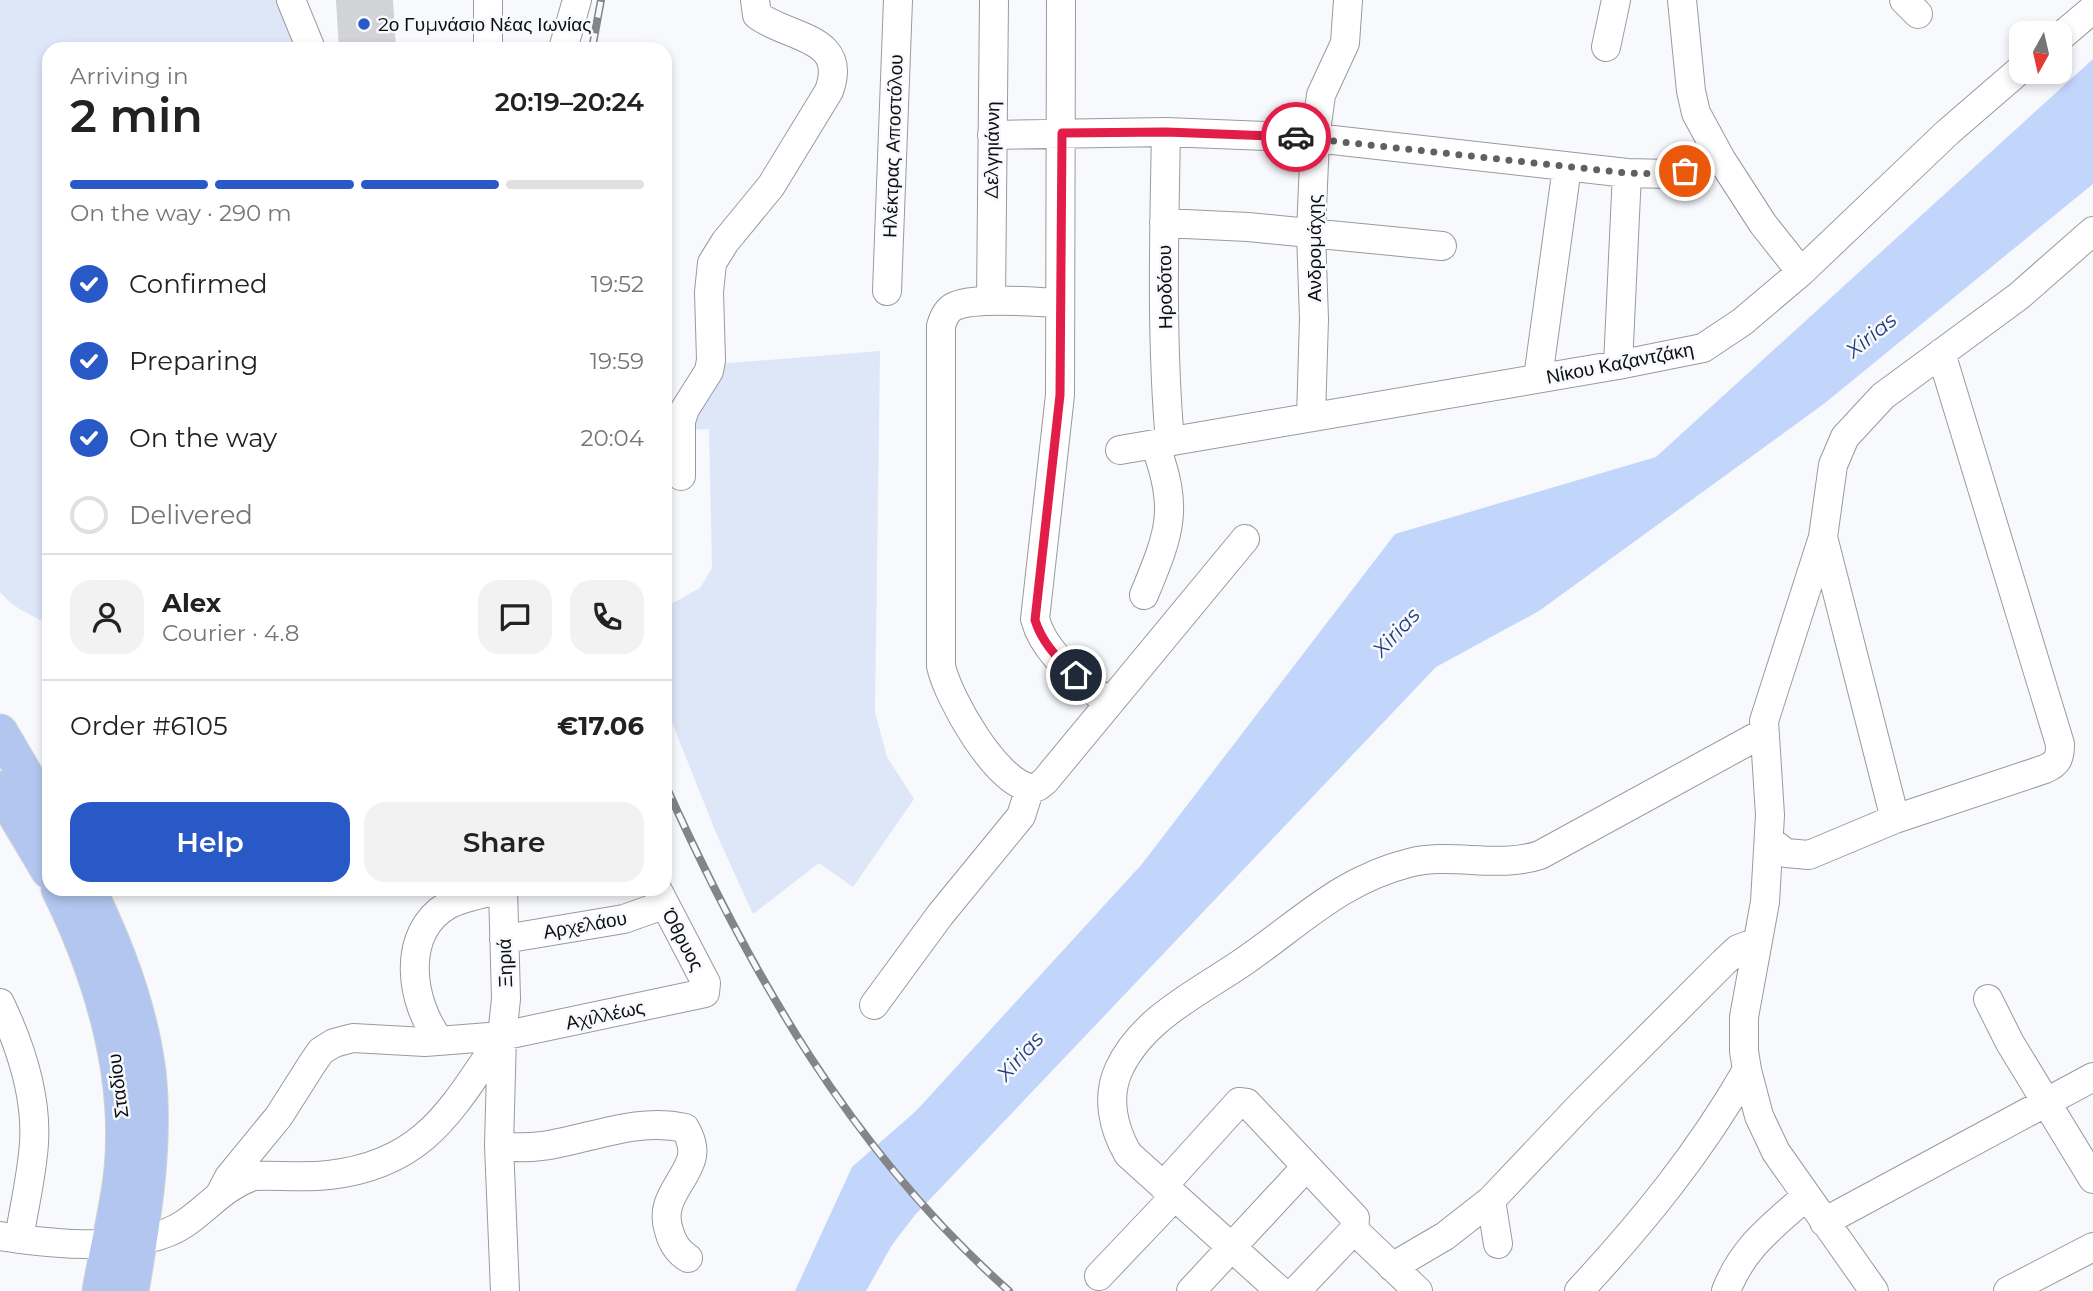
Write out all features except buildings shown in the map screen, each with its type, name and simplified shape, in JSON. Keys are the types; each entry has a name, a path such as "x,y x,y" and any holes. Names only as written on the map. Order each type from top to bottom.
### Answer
{"main road":[{"path":"0,732 42,803"},
{"path":"0,789 42,860"},
{"name":"Σταδίου","path":"62,896 79,929 105,1007 120,1092 124,1242 131,1291"},
{"name":"Σταδίου","path":"91,896 124,973 136,1013 148,1071 150,1133 124,1242 100,1291"}],"street":[{"path":"291,0 308,42"},
{"path":"488,0 488,42"},
{"path":"565,42 577,0"},
{"path":"681,476 681,421 685,409 709,371 711,360 709,292 712,263 725,242 771,186 834,79 832,59 827,50 817,43 766,22 757,15 755,0"},
{"name":"Ηλέκτρας Αποστόλου","path":"887,291 898,0"},
{"name":"Δελγηιάννη","path":"991,301 994,0"},
{"path":"1061,0 1060,395 1035,620 1038,630 1060,662 1108,703"},
{"name":"Ανδρομάχης","path":"1311,417 1314,319 1311,233 1315,138 1321,95 1345,43 1348,0"},
{"path":"1606,47 1616,0"},
{"path":"1682,0 1693,106 1721,159 1772,238 1801,272"},
{"path":"2072,27 2093,9"},
{"name":"Νίκου Καζαντζάκη","path":"1120,450 1538,379 1703,348 1742,322 1801,272 1948,132 2009,79"},
{"path":"992,135 1166,132 1315,138 1627,173 1670,174 1721,159"},
{"name":"Ηροδότου","path":"1144,595 1166,541 1169,524 1169,486 1163,444 1167,407 1164,223 1166,132"},
{"path":"1538,379 1567,167"},
{"path":"1618,365 1627,173"},
{"path":"1164,223 1311,233 1442,246"},
{"path":"1872,1290 1776,1152 1759,1116 1747,1070 1744,1017 1765,902 1769,840 1770,815 1763,733 1768,705 1794,634 1823,537 1835,456 1845,437 1873,405 2029,288 2093,231"},
{"path":"1059,303 991,301 953,307 945,315 941,326 941,666 950,696 964,721 1003,771 1012,780 1030,788 1036,788 1045,780 1245,539"},
{"path":"1769,840 1786,853 1802,857 1895,819 2045,769 2054,765 2060,756 2060,744 1941,353"},
{"path":"1823,537 1895,819"},
{"path":"1280,1291 1128,1154 1119,1138 1112,1112 1118,1070 1133,1045 1162,1016 1248,959 1310,911 1353,884 1389,869 1421,861 1519,862 1540,855 1763,733"},
{"path":"874,1005 940,915 1021,816 1030,788"},
{"path":"440,1041 422,1013 415,961 417,941 428,922 449,904 477,896"},
{"name":"Ξηριά","path":"502,896 506,999 502,1036 499,1145 505,1291"},
{"name":"Αρχελάου","path":"504,939 624,919 660,897"},
{"name":"Όθρυος","path":"660,897 706,984 707,991"},
{"path":"1354,1230 1406,1283 1454,1229 1491,1200 1583,1103 1724,962 1738,949 1757,942"},
{"name":"Αχιλλέως","path":"220,1194 229,1177 279,1116 312,1064 331,1044 353,1038 418,1042 502,1036 707,991"},
{"path":"1988,999 2010,1043 2093,1179"},
{"path":"0,1003 22,1062 33,1113 33,1155 10,1238 124,1242 184,1224 237,1182 254,1176 333,1175 401,1154 428,1135 463,1096 502,1036"},
{"path":"1579,1291 1632,1234 1687,1164 1717,1123 1747,1070"},
{"path":"1824,1222 2093,1077"},
{"path":"1100,1277 1239,1102 1247,1103 1355,1219 1354,1230 1296,1291"},
{"path":"499,1145 517,1149 535,1148 582,1136 647,1125 685,1128 693,1145 691,1159 667,1204 664,1218 672,1240 688,1258"},
{"path":"1191,1291 1306,1167"},
{"path":"1726,1291 1737,1265 1748,1250 1805,1197"},
{"path":"1491,1200 1498,1244"},
{"path":"2008,1291 2093,1247"}],"shaded area":[{"path":"0,0 286,0 302,42 42,42 42,621 17,607 0,592"},
{"path":"880,351 875,712 887,757 914,799 853,887 819,863 753,914 717,835 672,722 672,603 700,588 712,568 709,429 686,430 717,364"}],"water":[{"name":"Xirias","path":"2093,59 2093,184 1825,403 1539,611 1436,667 915,1215 892,1245 866,1291 795,1291 852,1167 916,1111 1142,864 1395,534 1656,457 2066,84 2072,84 2072,78"}],"railway":[{"path":"593,42 601,0"},
{"path":"672,799 732,923 770,991 853,1119 952,1237 1009,1291"}],"way so far":[{"path":"1296,137 1627,173 1670,174 1685,171"}],"place":[{"name":"2ο Γυμνάσιο Νέας Ιωνίας","path":"364,24"}],"route":[{"path":"1076,675 1060,662 1047,645 1035,620 1060,395 1062,133 1166,132 1296,137"}]}
